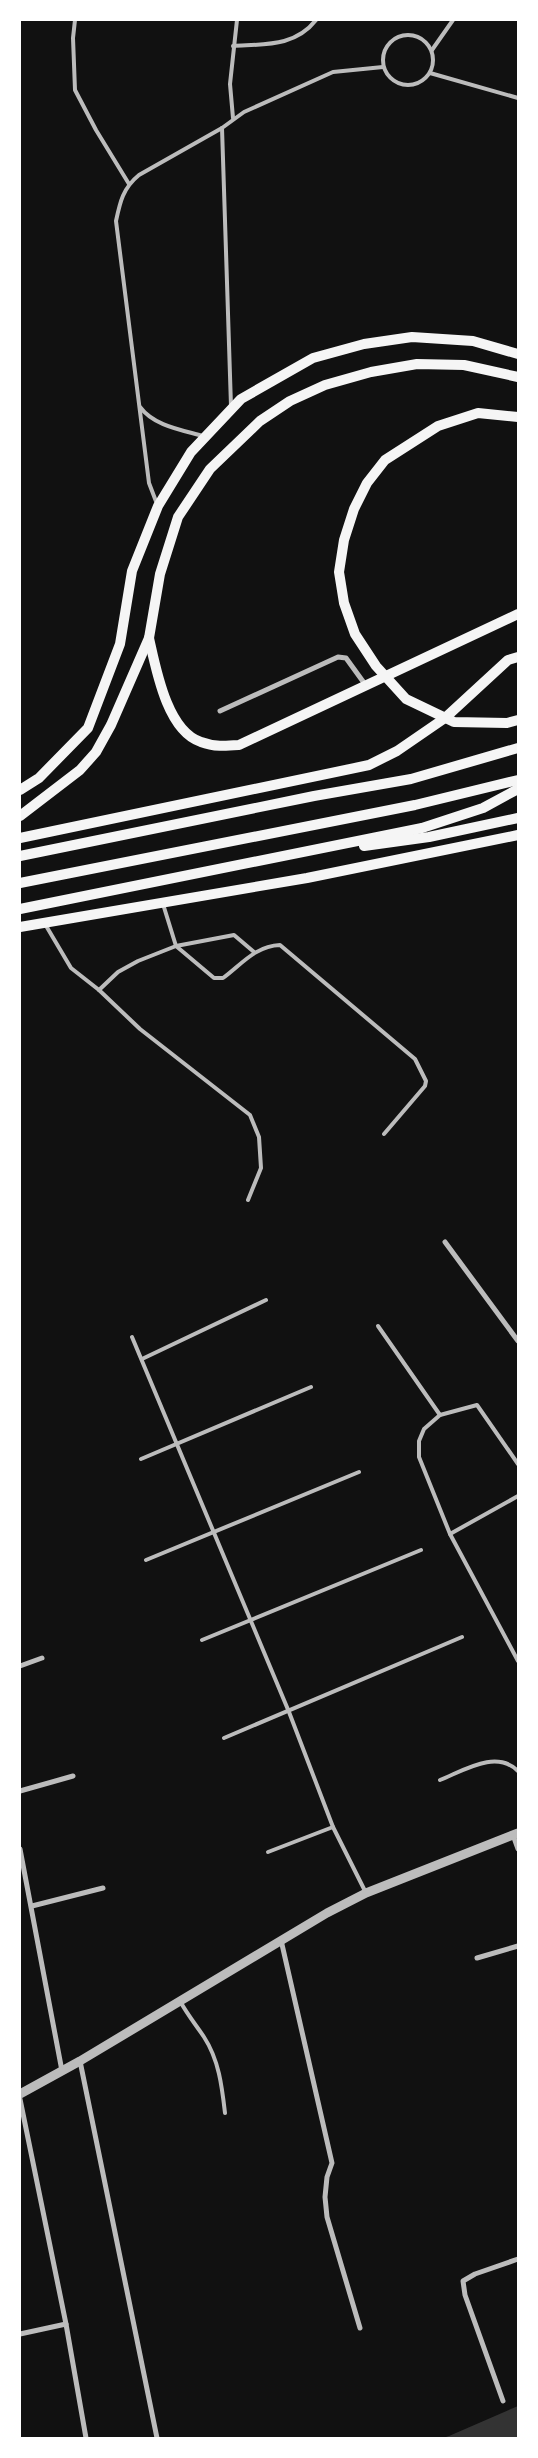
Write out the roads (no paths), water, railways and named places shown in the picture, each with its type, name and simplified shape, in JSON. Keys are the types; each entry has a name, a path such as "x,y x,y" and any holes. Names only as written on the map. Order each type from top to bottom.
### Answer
{"main road":[{"path":"20,790 39,778 88,728 120,644 132,571 158,506 191,452 241,400 313,358 364,344 412,337 473,341 518,354"},
{"path":"20,816 80,770 96,752 112,725 149,638 160,574 178,517 210,469 260,421 290,401 325,385 371,372 417,364 464,365 518,377"},
{"path":"518,417 478,413 446,423 438,426 385,460 368,483 354,509 344,540 339,572 344,603 355,634 376,666 406,700 454,722 507,723 518,720"},
{"path":"149,638 157,674 169,706 185,733 199,742 218,747 239,746 518,614"},
{"path":"20,838 369,765 397,751 445,718 508,660 518,657"},
{"path":"20,856 314,796 411,779 518,748"},
{"path":"20,883 415,805 518,780"},
{"path":"20,909 422,828 483,808 518,788"},
{"path":"284,857 429,838 518,818"},
{"path":"20,927 307,878 518,834"}],"street":[{"path":"220,712 338,657 346,658 367,687"},
{"path":"445,1242 518,1341"},
{"path":"20,1666 42,1658"},
{"path":"20,1791 73,1776"},
{"path":"20,2094 80,2061 280,1940 366,1893 515,1834 518,1849"},
{"path":"20,1849 62,2071"},
{"path":"32,1906 103,1888"},
{"path":"280,1940 332,2162 327,2177 325,2197 327,2217 360,2328"},
{"path":"477,1958 518,1946"},
{"path":"80,2061 157,2438"},
{"path":"20,2099 66,2324 86,2438"},
{"path":"503,2401 465,2295 463,2281 475,2274 518,2259"},
{"path":"20,2334 66,2324"}],"lane":[{"path":"75,20 73,38 75,90 128,184"},
{"path":"233,118 230,84 236,20"},
{"path":"233,46 287,42 305,32 316,20"},
{"path":"432,50 452,20"},
{"path":"402,35 419,37 427,42 432,50 434,59 430,73 416,84 402,85 387,75 383,67 383,54 386,46 392,39 402,35"},
{"path":"158,506 149,483 116,221 122,194 128,184 139,176 222,128 233,118 333,72 383,67"},
{"path":"430,73 518,98"},
{"path":"222,128 231,410"},
{"path":"139,406 146,415 160,423 206,437"},
{"path":"163,904 176,946 214,978 223,978 254,952 269,945 280,945 415,1059 426,1081 425,1086 384,1134"},
{"path":"44,922 71,968 99,990 140,1029 250,1115 259,1137 261,1168 248,1200"},
{"path":"99,990 118,972 176,946 234,935 254,952"},
{"path":"142,1359 266,1300"},
{"path":"378,1326 440,1416"},
{"path":"132,1337 215,1532 333,1827 366,1893"},
{"path":"141,1459 177,1446 311,1386"},
{"path":"518,1464 477,1404 440,1416 424,1429 419,1441 419,1457 450,1534 518,1661"},
{"path":"146,1560 359,1472"},
{"path":"450,1534 518,1496"},
{"path":"202,1640 421,1550"},
{"path":"224,1738 462,1637"},
{"path":"440,1780 488,1761 505,1762 518,1771"},
{"path":"268,1852 333,1827"},
{"path":"180,2001 191,2022 204,2038 215,2060 221,2079 225,2113"}]}
